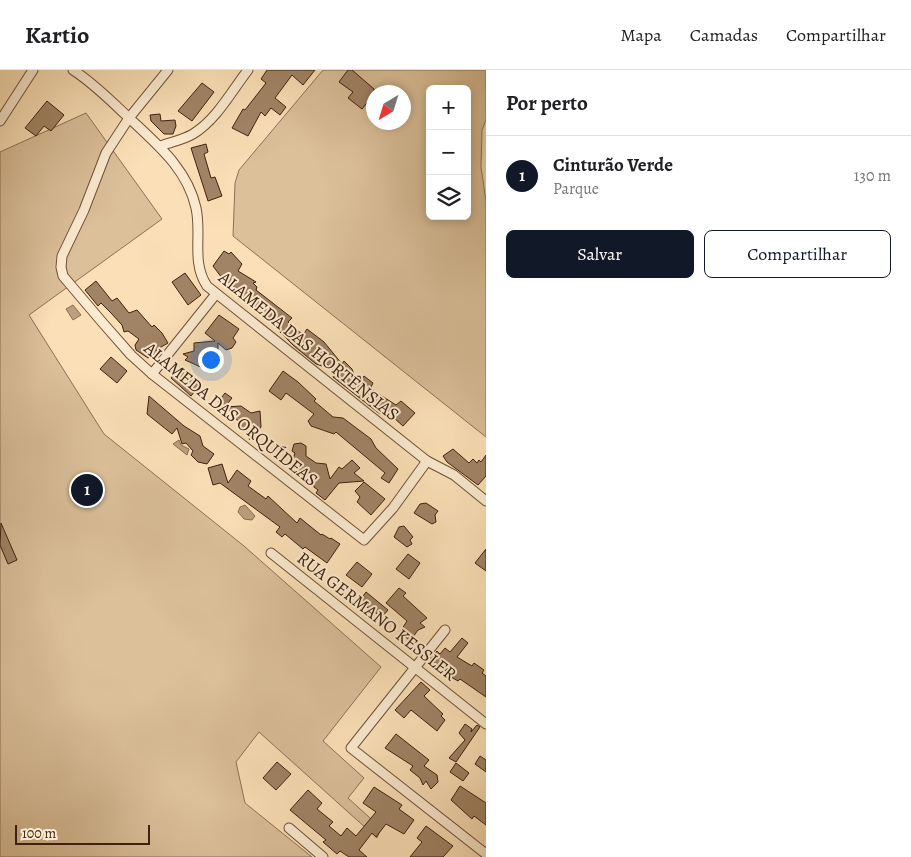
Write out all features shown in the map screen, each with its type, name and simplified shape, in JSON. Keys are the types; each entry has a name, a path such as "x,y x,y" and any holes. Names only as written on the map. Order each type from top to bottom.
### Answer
{"street":[{"path":"0,122 33,70"},
{"name":"ALAMEDA DAS HORTÊNSIAS","path":"73,70 160,146 185,180 192,194 198,220 197,261 201,278 216,294 427,461 454,475 486,501"},
{"name":"ALAMEDA DAS ORQUÍDEAS","path":"168,70 129,118 106,153 84,210 62,256 61,267 63,276 131,355 152,374 364,540 393,508 427,461"},
{"path":"160,146 192,134 204,126 213,117 248,70"},
{"path":"152,374 216,294"},
{"name":"RUA GERMANO KESSLER","path":"271,553 486,724"},
{"path":"445,630 351,748 486,854"},
{"path":"289,828 323,857"}],"shaded area":[{"path":"323,70 486,70 486,120 482,130 481,167 486,201 486,437 233,236 235,183 239,170"},
{"path":"86,113 162,219 29,315 104,434 244,546 381,667 323,741 364,778 348,798 381,828 377,838 259,732 236,762 245,803 312,857 0,857 0,152"},
{"path":"73,305 81,315 73,320 66,309"},
{"path":"179,440 181,445 189,449 187,455 173,444"},
{"path":"245,505 255,516 252,520 244,519 238,512 240,507"}],"building":[{"path":"267,70 315,70 303,85 292,75 275,98 286,107 280,115 271,108 265,116 261,112 248,136 232,128 243,109 245,110 266,83 261,79"},
{"path":"348,70 352,70 369,85 366,85 366,104 362,109 348,98 353,92 339,82"},
{"path":"202,83 214,92 192,121 178,111"},
{"path":"47,101 64,115 51,131 44,126 36,136 25,128"},
{"path":"160,114 161,121 175,120 176,126 173,134 164,134 151,121 150,115"},
{"path":"206,144 208,152 204,154 211,178 215,177 222,196 208,201 191,148"},
{"path":"224,251 229,254 231,252 242,264 238,271 256,282 253,283 257,287 256,290 292,318 288,322 303,335 307,329 324,342 342,364 344,361 352,369 358,385 364,376 373,383 371,387 374,391 396,405 401,401 415,413 403,426 385,410 380,414 333,377 336,372 325,363 322,366 316,364 294,346 265,317 238,298 239,290 222,278 213,266"},
{"path":"185,273 201,295 188,305 172,282"},
{"path":"96,281 112,301 117,298 129,313 137,310 152,327 154,325 162,333 168,343 156,350 158,353 148,358 136,350 135,345 139,339 128,331 124,332 122,325 101,303 98,306 85,290"},
{"path":"219,315 239,329 233,338 236,342 232,348 226,350 218,343 218,356 205,369 185,360 188,357 183,354 194,351 194,343 215,341 205,333"},
{"path":"111,357 127,371 117,383 100,369"},
{"path":"180,367 200,385 191,396 171,378"},
{"path":"283,371 298,382 316,399 314,401 333,417 343,418 371,439 376,448 398,469 389,483 381,478 385,473 336,432 334,434 311,426 308,421 314,414 286,393 281,400 269,391"},
{"path":"225,393 232,398 225,407 241,406 251,413 260,411 261,427 250,440 246,432 240,430 240,421 232,418 232,413 218,402"},
{"path":"149,396 184,426 200,436 203,446 214,454 207,464 198,462 191,455 193,451 186,443 182,444 177,428 172,434 147,414"},
{"path":"301,443 306,446 306,456 316,463 326,464 330,479 339,467 342,469 352,460 360,468 354,473 364,481 339,483 325,500 316,493 318,490 314,487 311,473 297,472 291,464 295,453 292,451 294,444"},
{"path":"453,449 469,463 473,459 477,463 479,460 481,462 486,455 486,476 478,485 447,462 443,456"},
{"path":"222,464 228,483 237,470 251,481 248,486 266,499 268,496 297,523 300,518 321,535 331,538 340,544 327,563 305,547 303,549 285,534 282,537 276,532 280,527 220,483 213,485 208,468"},
{"path":"364,482 385,499 371,515 357,502 360,497 355,491"},
{"path":"426,503 438,511 435,515 436,522 432,524 414,513 420,504"},
{"path":"1,523 17,560 8,564 0,545"},
{"path":"404,526 413,537 410,540 412,544 407,547 394,537 399,527"},
{"path":"486,549 486,571 475,563"},
{"path":"408,554 420,563 409,579 396,569"},
{"path":"357,562 372,574 362,587 346,575"},
{"path":"399,588 406,593 403,596 427,618 420,623 425,627 418,630 410,641 400,632 407,621 386,603"},
{"path":"366,592 388,610 382,617 359,602"},
{"path":"462,638 468,643 457,657 472,666 474,663 484,670 482,673 486,676 486,697 460,679 458,681 451,677 448,668 445,671 430,659 437,651 440,654 445,648 450,652"},
{"path":"421,682 430,690 424,696 443,714 441,716 445,720 437,731 411,710 404,718 395,710"},
{"path":"465,724 472,729 471,732 477,725 480,727 456,762 449,758 465,740 459,733"},
{"path":"396,734 429,760 424,766 437,775 438,782 431,789 426,781 423,785 420,778 410,770 413,766 385,748"},
{"path":"480,756 486,760 486,772 475,764"},
{"path":"277,762 291,774 276,790 263,778"},
{"path":"456,763 469,773 463,781 450,772"},
{"path":"460,786 486,803 486,825 474,816 472,819 451,800"},
{"path":"374,787 402,805 399,809 414,820 404,834 386,824 376,837 372,833 359,850 367,857 349,857 340,851 337,854 323,842 326,840 290,810 308,790 322,803 317,809 333,822 329,826 341,836 347,828 356,836 376,812 363,803"},
{"path":"426,826 453,846 443,857 410,857 422,842 417,838"}],"place":[{"name":"Cinturão Verde","path":"87,490"}]}
